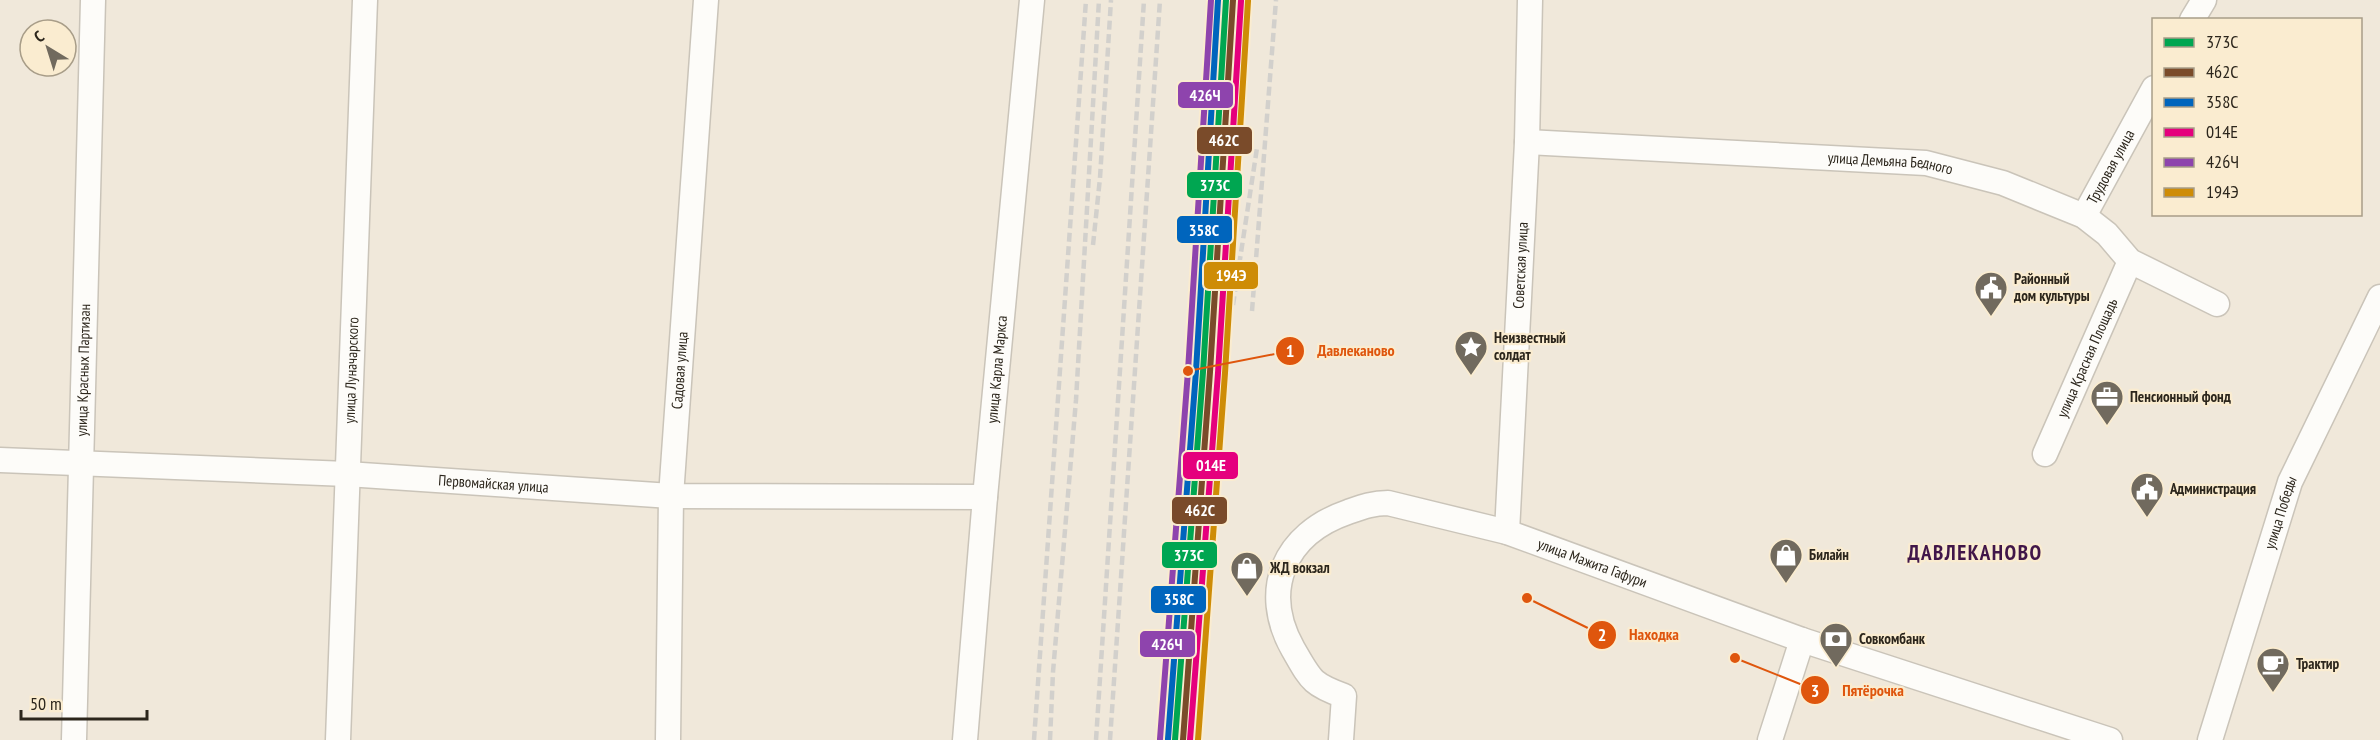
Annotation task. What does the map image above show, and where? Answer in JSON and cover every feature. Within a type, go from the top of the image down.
[{"type":"street","name":"улица Красных Партизан","points":[[74,740],[93,0]]},
{"type":"street","name":"улица Луначарского","points":[[338,740],[365,0]]},
{"type":"street","name":"Садовая улица","points":[[668,740],[671,496],[706,0]]},
{"type":"street","name":"улица Карла Маркса","points":[[965,740],[985,497],[1032,0]]},
{"type":"street","name":"Советская улица","points":[[1507,531],[1527,142],[1530,0]]},
{"type":"street","points":[[2193,18],[2204,0]]},
{"type":"street","name":"Трудовая улица","points":[[2084,216],[2152,92]]},
{"type":"street","name":"улица Демьяна Бедного","points":[[1527,142],[1926,163],[2003,183],[2084,216],[2107,234],[2130,261],[2217,304]]},
{"type":"street","name":"улица Красная Площадь","points":[[2045,454],[2130,261]]},
{"type":"street","name":"улица Победы","points":[[2210,740],[2290,482],[2380,297]]},
{"type":"street","name":"Первомайская улица","points":[[0,460],[347,474],[671,496],[985,497]]},
{"type":"street","name":"улица Мажита Гафури","points":[[1341,740],[1344,696],[1316,686],[1284,631],[1277,608],[1280,574],[1302,537],[1329,518],[1372,503],[1388,503],[1507,531],[1802,640],[2110,740]]},
{"type":"street","points":[[1770,740],[1802,640]]},
{"type":"railway","points":[[1034,740],[1086,0]]},
{"type":"railway","points":[[1050,740],[1053,672],[1076,400],[1099,0]]},
{"type":"railway","points":[[1093,245],[1100,178],[1111,0]]},
{"type":"railway","points":[[1096,740],[1144,0]]},
{"type":"railway","points":[[1110,740],[1160,0]]},
{"type":"railway","points":[[1252,311],[1276,0]]},
{"type":"railway","points":[[1233,305],[1257,148]]},
{"type":"transit line","name":"426Ч","points":[[1160,739],[1188,371],[1211,0]]},
{"type":"transit line","name":"358С","points":[[1168,739],[1196,371],[1218,0]]},
{"type":"transit line","name":"373C","points":[[1175,740],[1203,372],[1226,0]]},
{"type":"transit line","name":"462С","points":[[1183,740],[1210,372],[1233,0]]},
{"type":"transit line","name":"014Е","points":[[1190,740],[1218,373],[1241,1]]},
{"type":"transit line","name":"194Э","points":[[1198,740],[1225,373],[1248,1]]},
{"type":"place","name":"Районный дом культуры","points":[[1991,317]]},
{"type":"place","name":"Давлеканово","points":[[1188,371]]},
{"type":"place","name":"Неизвестный солдат","points":[[1471,376]]},
{"type":"place","name":"Пенсионный фонд","points":[[2107,426]]},
{"type":"place","name":"Администрация","points":[[2147,518]]},
{"type":"place","name":"Билайн","points":[[1786,584]]},
{"type":"place","name":"ЖД вокзал","points":[[1247,597]]},
{"type":"place","name":"Находка","points":[[1527,598]]},
{"type":"place","name":"Пятёрочка","points":[[1735,658]]},
{"type":"place","name":"Совкомбанк","points":[[1836,668]]},
{"type":"place","name":"Трактир","points":[[2273,693]]},
{"type":"district","name":"ДАВЛЕКАНОВО","points":[[1975,553]]}]
